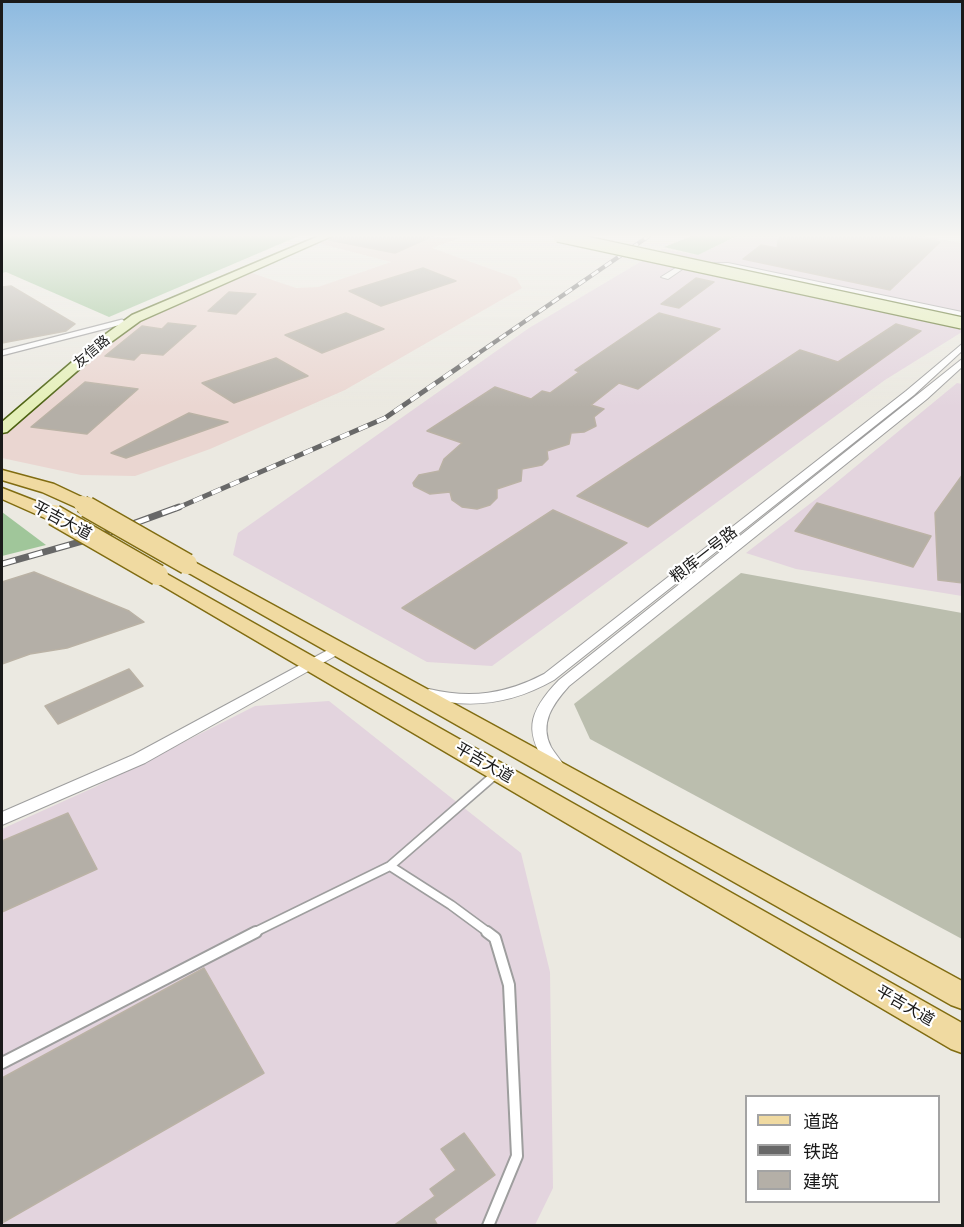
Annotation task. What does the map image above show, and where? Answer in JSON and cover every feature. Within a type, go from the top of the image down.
[{"type":"main road","name":"平吉大道","points":[[2,475],[48,488],[82,504],[963,996]]},
{"type":"main road","name":"平吉大道","points":[[2,493],[54,515],[963,1039]]},
{"type":"street","name":"友信路","points":[[2,421],[95,340],[122,322],[182,293]]},
{"type":"street","name":"友信路","points":[[2,429],[103,342],[136,318],[194,293]]},
{"type":"street","points":[[812,293],[963,325]]},
{"type":"street","points":[[818,293],[963,325]]},
{"type":"street","points":[[850,293],[963,317]]},
{"type":"street","points":[[856,293],[963,317]]},
{"type":"street","name":"粮库一号路","points":[[420,692],[466,701],[491,699],[534,687],[902,400],[963,347]]},
{"type":"street","name":"粮库一号路","points":[[558,769],[547,755],[538,727],[541,710],[564,682],[923,397],[963,362]]},
{"type":"street","points":[[2,819],[140,759],[339,648]]},
{"type":"lane","points":[[2,353],[122,322]]},
{"type":"lane","points":[[2,1063],[308,904],[390,866],[498,771]]},
{"type":"lane","points":[[390,866],[451,905],[495,938],[509,985],[517,1156],[489,1226]]},
{"type":"shaded area","points":[[193,293],[513,293],[345,390],[210,449],[135,476],[81,475],[2,458],[2,428],[136,317]]},
{"type":"shaded area","points":[[587,293],[962,293],[962,332],[885,380],[492,666],[427,662],[233,555],[238,533],[529,328]]},
{"type":"shaded area","points":[[957,383],[962,384],[962,596],[796,569],[746,553],[820,496]]},
{"type":"shaded area","points":[[741,573],[962,613],[962,939],[590,739],[574,704]]},
{"type":"shaded area","points":[[329,701],[521,853],[550,972],[553,1188],[535,1225],[2,1225],[2,829],[95,787],[255,706]]},
{"type":"green space","points":[[55,293],[165,293],[109,317]]},
{"type":"green space","points":[[2,512],[46,545],[2,556]]},
{"type":"building","points":[[2,293],[23,293],[75,324],[66,331],[2,343]]},
{"type":"building","points":[[228,293],[256,294],[236,314],[208,311]]},
{"type":"building","points":[[354,293],[419,293],[381,306]]},
{"type":"building","points":[[675,293],[699,293],[679,308],[661,304]]},
{"type":"building","points":[[346,313],[384,329],[322,353],[285,335]]},
{"type":"building","points":[[659,313],[720,329],[638,389],[619,383],[591,405],[604,409],[594,417],[596,426],[584,432],[571,433],[569,444],[547,451],[548,459],[542,465],[522,469],[521,481],[497,489],[497,498],[490,505],[477,509],[462,507],[452,500],[450,492],[430,494],[414,486],[413,483],[419,475],[439,471],[444,459],[462,443],[427,431],[495,387],[531,399],[542,391],[550,393],[579,372],[575,370]]},
{"type":"building","points":[[168,323],[196,326],[163,355],[141,353],[134,360],[105,356],[142,326],[162,329]]},
{"type":"building","points":[[896,324],[921,331],[648,527],[577,496],[800,350],[838,362]]},
{"type":"building","points":[[276,358],[308,376],[234,403],[202,383]]},
{"type":"building","points":[[85,382],[138,389],[87,434],[31,427]]},
{"type":"building","points":[[189,413],[228,422],[126,458],[111,453]]},
{"type":"building","points":[[963,474],[963,583],[938,580],[935,513]]},
{"type":"building","points":[[817,503],[931,536],[913,567],[795,531]]},
{"type":"building","points":[[553,510],[627,543],[475,649],[402,608]]},
{"type":"building","points":[[34,572],[129,611],[144,622],[67,648],[30,654],[2,664],[2,582]]},
{"type":"building","points":[[129,669],[143,686],[58,724],[45,706]]},
{"type":"building","points":[[68,813],[97,869],[2,912],[2,841]]},
{"type":"building","points":[[204,968],[264,1073],[2,1223],[2,1078]]},
{"type":"building","points":[[464,1133],[495,1175],[434,1219],[438,1226],[393,1226],[435,1196],[430,1189],[456,1170],[441,1149]]},
{"type":"railway","points":[[473,357],[566,293]]},
{"type":"railway","points":[[175,509],[385,418],[475,356]]},
{"type":"railway","points":[[2,564],[97,537],[179,507]]}]
